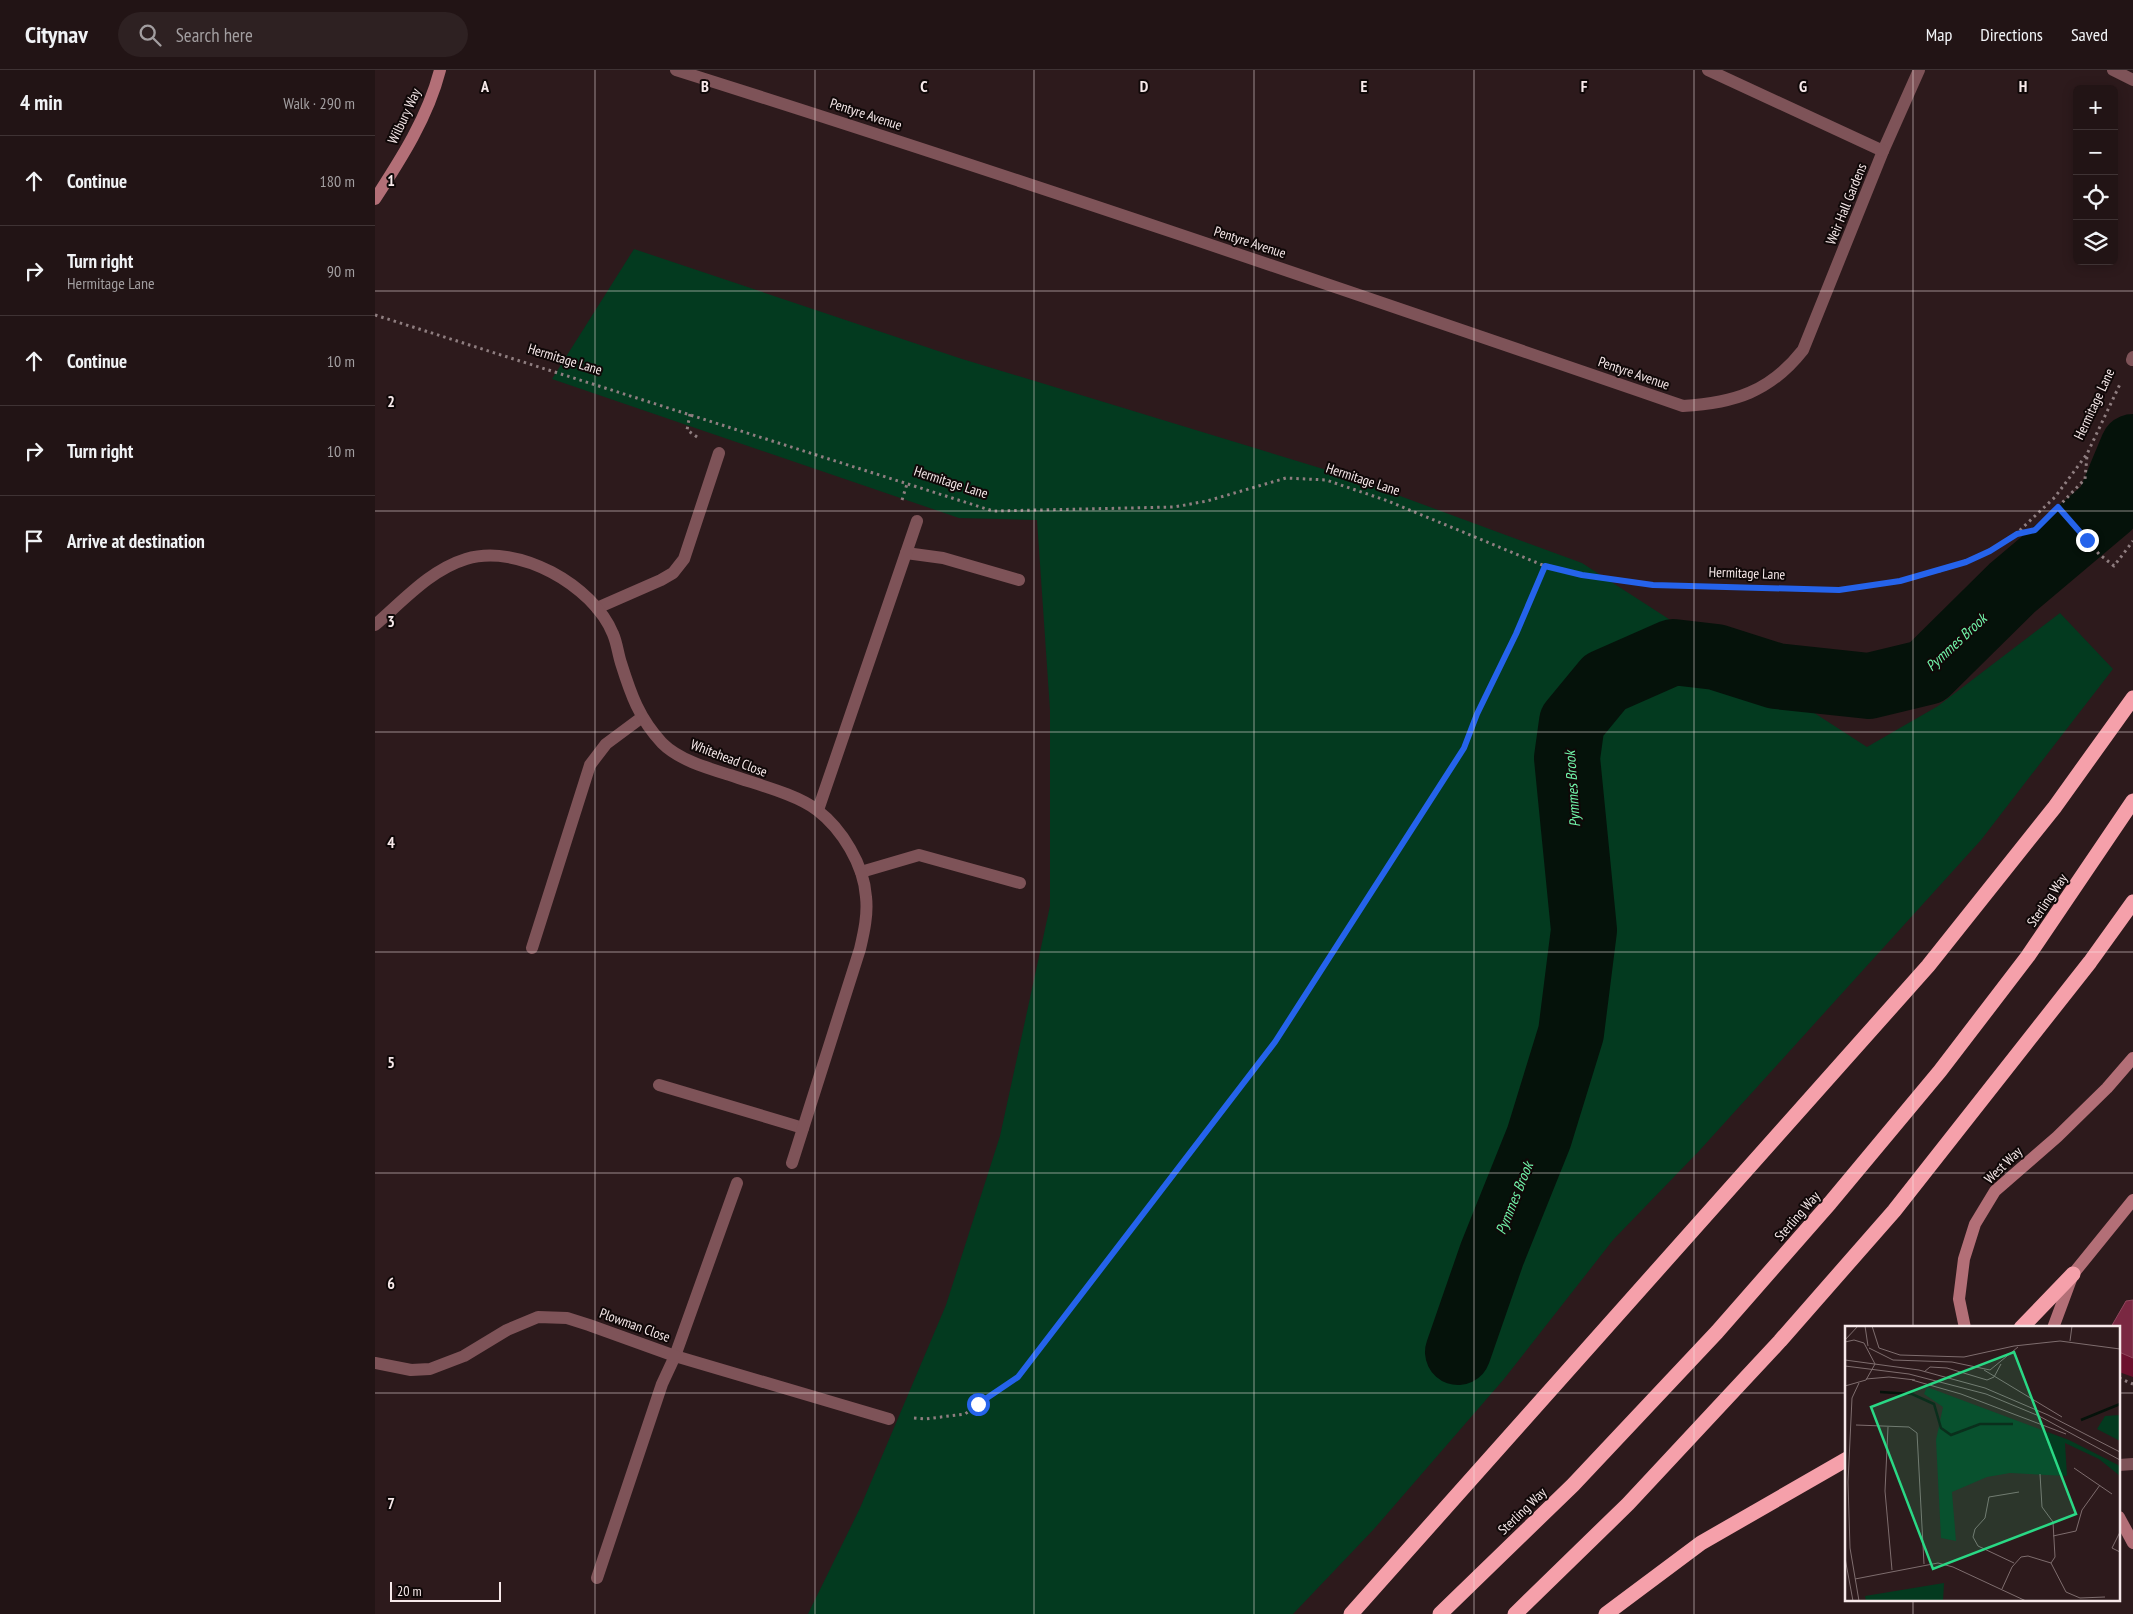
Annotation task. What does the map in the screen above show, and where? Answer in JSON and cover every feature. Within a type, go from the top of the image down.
[{"type":"highway","points":[[1351,1614],[1928,966],[2054,808],[2133,698]]},
{"type":"highway","name":"Sterling Way","points":[[1440,1614],[1580,1478],[1717,1332],[1830,1203],[1940,1071],[2028,956],[2133,801]]},
{"type":"highway","points":[[1515,1614],[1628,1504],[1780,1341],[1894,1211],[2090,962],[2133,902]]},
{"type":"highway","points":[[2023,1326],[2073,1274]]},
{"type":"highway","points":[[1606,1614],[1701,1543],[1845,1460]]},
{"type":"street","name":"Wilbury Way","points":[[375,199],[417,130],[437,83],[440,70]]},
{"type":"street","name":"Pentyre Avenue","points":[[676,70],[880,134],[1344,289],[1683,406],[1715,404],[1748,395],[1791,365],[1803,350]]},
{"type":"street","points":[[1708,70],[1883,151]]},
{"type":"street","name":"Weir Hall Gardens","points":[[1803,350],[1883,151],[1919,70]]},
{"type":"street","points":[[2113,70],[2133,80]]},
{"type":"street","points":[[597,608],[673,573],[684,559],[719,453]]},
{"type":"street","points":[[817,810],[917,521]]},
{"type":"street","points":[[906,553],[943,558],[1019,580]]},
{"type":"street","name":"Whitehead Close","points":[[375,625],[431,576],[466,559],[497,556],[529,562],[564,579],[585,594],[597,608],[613,633],[641,718],[663,744],[686,759],[803,801],[817,810],[839,832],[854,856],[861,872],[867,895],[867,916],[860,949],[792,1163]]},
{"type":"street","points":[[532,948],[590,765],[606,744],[641,718]]},
{"type":"street","points":[[861,872],[919,855],[1020,883]]},
{"type":"street","name":"West Way","points":[[1965,1326],[1959,1298],[1964,1259],[1975,1224],[1995,1191],[2107,1088],[2133,1058]]},
{"type":"street","points":[[659,1085],[803,1128]]},
{"type":"street","points":[[597,1578],[661,1384],[675,1356],[737,1183]]},
{"type":"street","points":[[2054,1326],[2073,1274],[2133,1200]]},
{"type":"street","name":"Plowman Close","points":[[375,1363],[411,1370],[431,1368],[464,1356],[507,1330],[538,1318],[567,1318],[589,1324],[675,1356],[889,1419]]},
{"type":"street","points":[[2121,1521],[2133,1543]]},
{"type":"path","name":"Hermitage Lane","points":[[375,315],[993,511],[1174,507],[1207,501],[1286,478],[1326,480],[1388,501],[1545,566],[1582,575],[1653,585],[1839,590],[1900,581],[1943,570],[1990,551],[2017,534],[2055,497],[2087,454],[2132,358]]},
{"type":"path","points":[[2017,534],[2035,530],[2085,479],[2087,454]]},
{"type":"path","points":[[2058,507],[2099,554],[2113,566],[2133,541]]},
{"type":"path","points":[[909,1418],[925,1419],[965,1414],[1018,1377],[1275,1042],[1464,748],[1477,714],[1516,634],[1545,566]]},
{"type":"path","points":[[2121,1379],[2133,1384]]},
{"type":"green space","points":[[634,249],[959,358],[1343,475],[1582,563],[1867,747],[1938,706],[2060,613],[2113,669],[1981,840],[1699,1151],[1613,1240],[1504,1379],[1374,1529],[1293,1614],[808,1614],[860,1508],[946,1305],[1000,1136],[1050,906],[1050,710],[1037,520],[959,518],[552,379]]},
{"type":"building","points":[[2133,1300],[2133,1358],[2121,1353],[2121,1326],[2112,1326],[2126,1301]]},
{"type":"waterway","name":"Pymmes Brook","points":[[1458,1352],[1492,1254],[1539,1137],[1571,1033],[1584,930],[1567,758],[1572,722],[1605,682],[1673,652],[1716,657],[1776,676],[1869,686],[1927,672],[2012,588],[2108,507],[2133,447]]},
{"type":"route","points":[[978,1404],[1018,1377],[1275,1042],[1464,748],[1477,714],[1516,634],[1545,566],[1582,575],[1653,585],[1839,590],[1900,581],[1966,562],[1990,551],[2017,534],[2035,530],[2058,507],[2087,540]]}]
